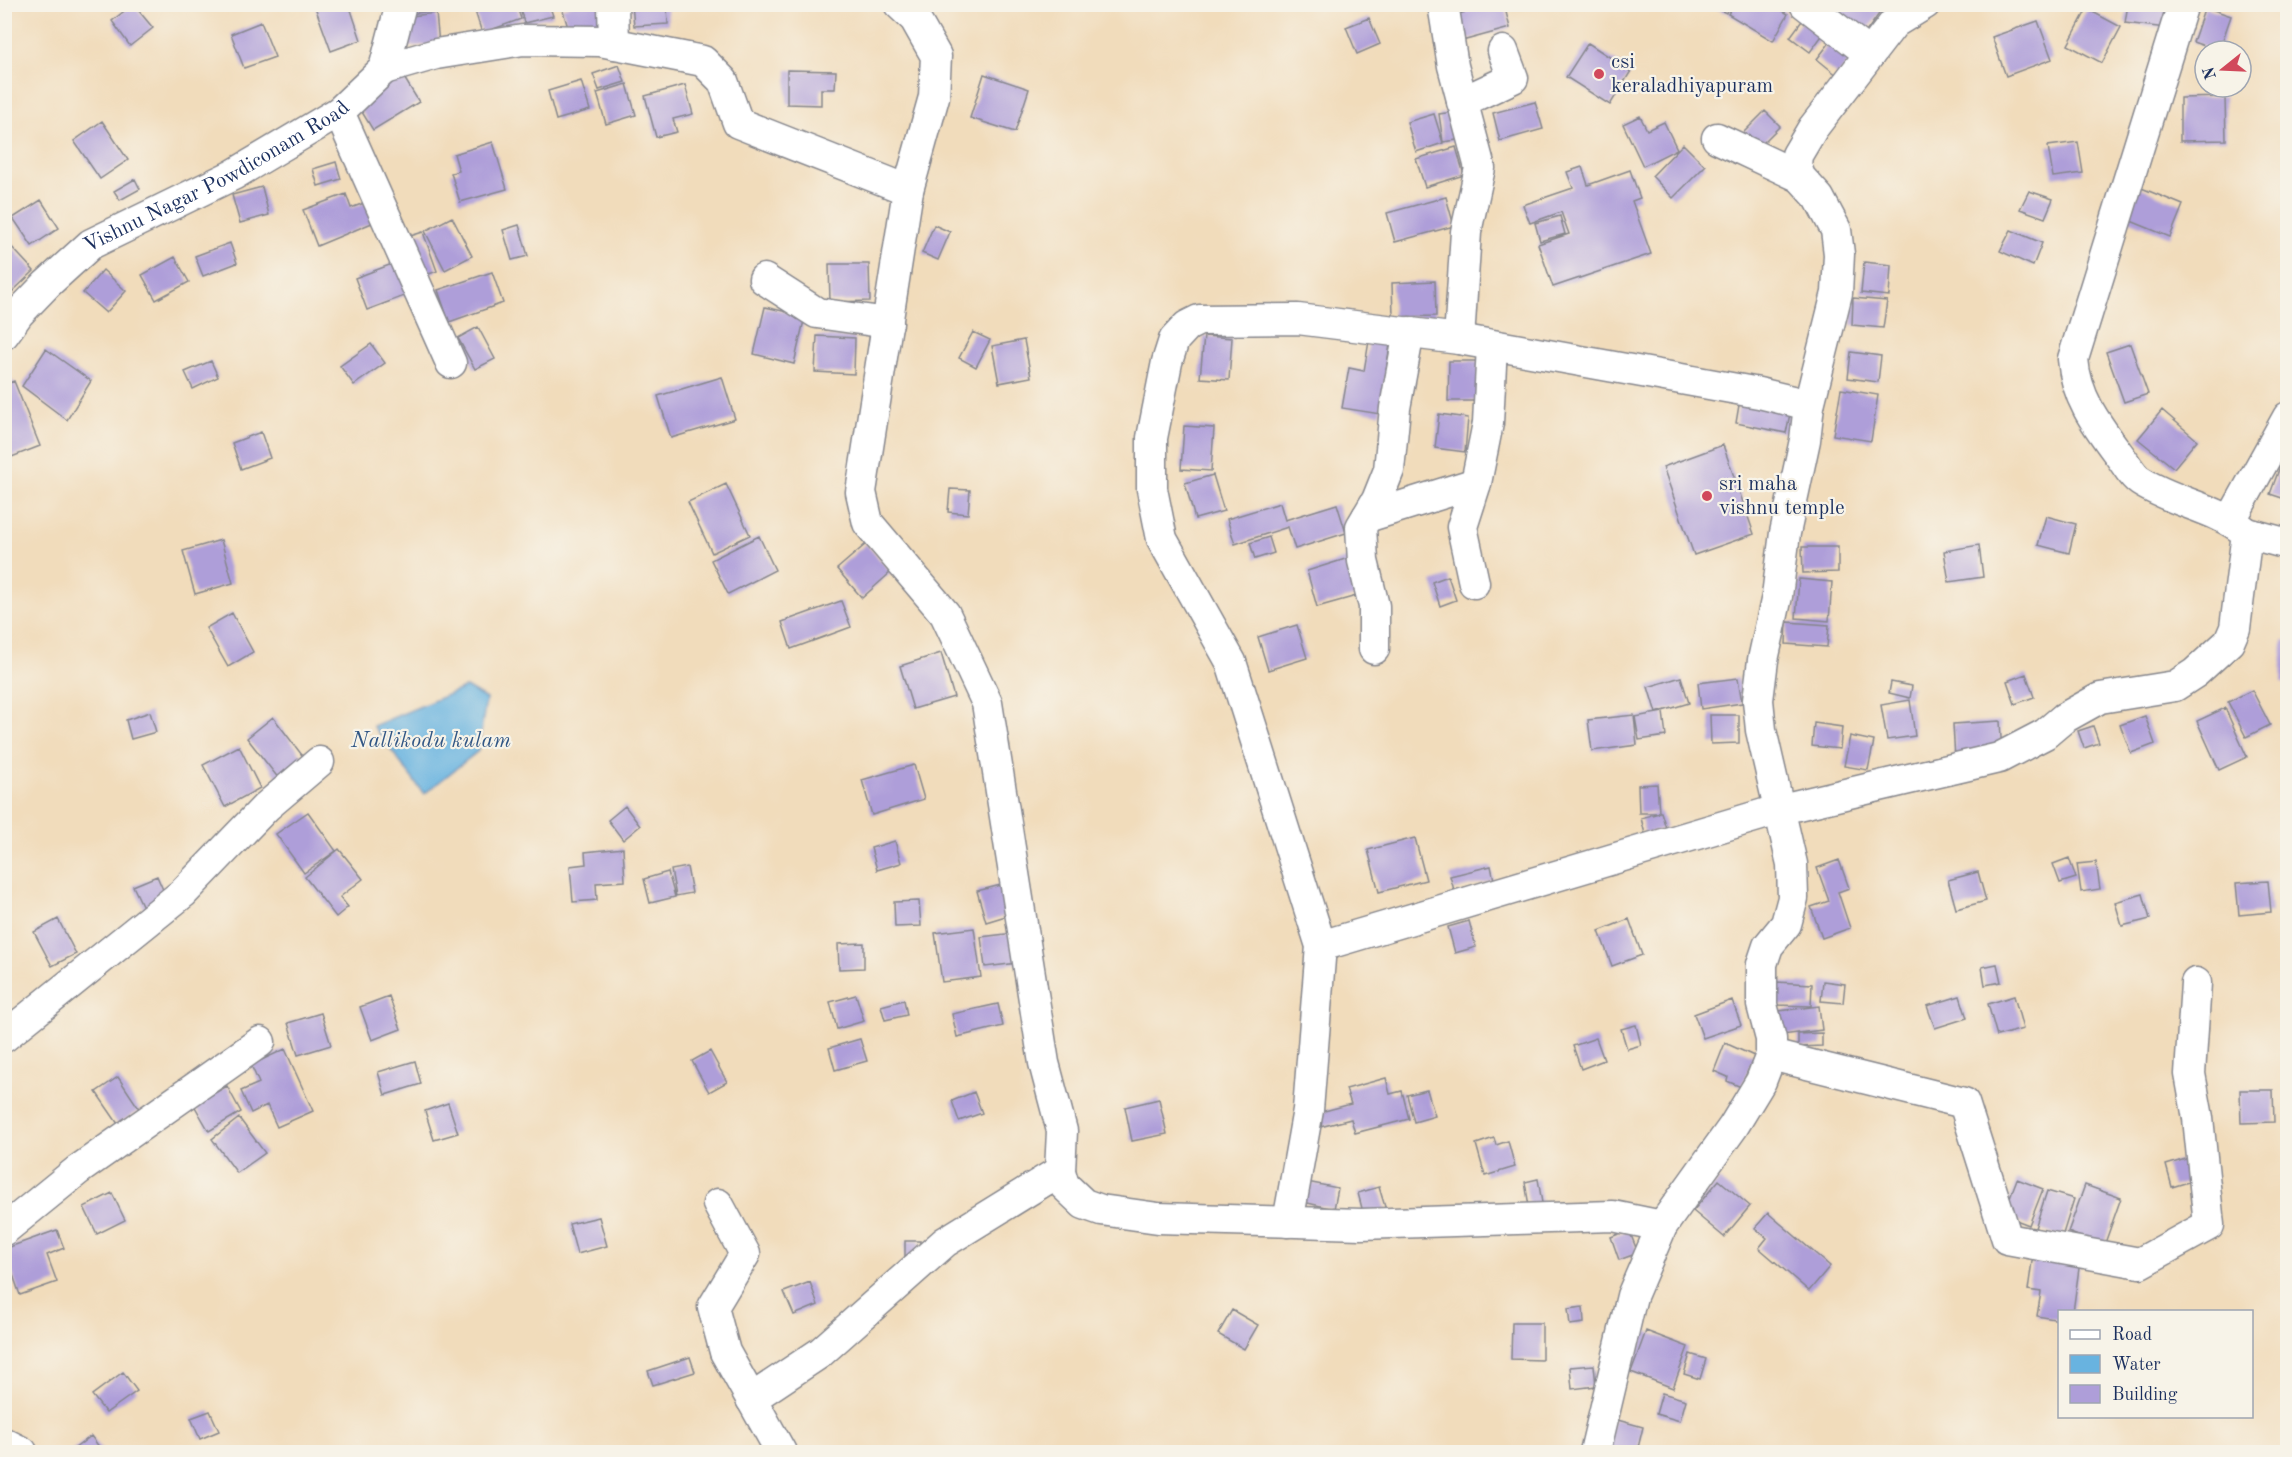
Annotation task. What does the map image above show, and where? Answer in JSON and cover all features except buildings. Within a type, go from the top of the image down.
[{"type":"street","points":[[384,69],[401,4]]},
{"type":"street","points":[[613,4],[614,44]]},
{"type":"street","points":[[899,4],[915,19],[936,56],[934,97],[908,190],[861,492],[868,523],[945,614],[987,703],[1044,1063],[1062,1131],[1060,1171],[1064,1185],[1084,1204],[1101,1210],[1158,1218],[1361,1224],[1613,1216],[1662,1226]]},
{"type":"street","points":[[1443,4],[1453,66],[1480,168],[1467,232],[1459,339]]},
{"type":"street","points":[[1805,4],[1870,54]]},
{"type":"street","points":[[1800,177],[1797,155],[1813,128],[1894,23],[1925,4]]},
{"type":"street","points":[[2183,4],[2073,359],[2074,380],[2095,423],[2138,480],[2239,526],[2288,544]]},
{"type":"street","points":[[384,69],[436,54],[523,40],[600,41],[703,61],[723,81],[738,123],[908,190]]},
{"type":"street","points":[[1462,102],[1513,78],[1503,51]]},
{"type":"street","name":"Vishnu Nagar Powdiconam Road","points":[[4,334],[19,313],[47,284],[91,244],[233,175],[339,112],[384,69]]},
{"type":"street","points":[[339,112],[451,363]]},
{"type":"street","points":[[1595,1452],[1632,1296],[1662,1226],[1733,1127],[1761,1081],[1771,1055],[1771,1039],[1762,1005],[1762,964],[1768,946],[1786,924],[1793,898],[1792,864],[1761,729],[1758,699],[1785,533],[1805,440],[1809,405],[1837,293],[1839,254],[1836,230],[1829,213],[1800,177],[1717,138]]},
{"type":"street","points":[[764,279],[817,313],[888,323]]},
{"type":"street","points":[[1288,1221],[1308,1110],[1322,946],[1231,662],[1162,538],[1152,489],[1152,438],[1174,340],[1187,326],[1199,320],[1298,319],[1459,339],[1759,393],[1809,405]]},
{"type":"street","points":[[1374,649],[1374,606],[1363,561],[1361,527],[1389,470],[1395,408],[1409,332]]},
{"type":"street","points":[[1474,583],[1462,527],[1476,483],[1488,423],[1491,345]]},
{"type":"street","points":[[1322,946],[1781,809],[1999,758],[2025,746],[2064,718],[2100,698],[2175,686],[2195,673],[2229,642],[2235,628],[2239,526],[2288,417]]},
{"type":"street","points":[[1367,517],[1476,483]]},
{"type":"street","points":[[4,1037],[183,892],[266,807],[319,762]]},
{"type":"street","points":[[1771,1055],[1964,1103],[2007,1239],[2140,1263],[2209,1225],[2198,1118],[2190,1074],[2196,982]]},
{"type":"street","points":[[4,1230],[78,1170],[260,1042]]},
{"type":"street","points":[[751,1399],[820,1353],[945,1242],[1060,1171]]},
{"type":"street","points":[[718,1204],[745,1254],[713,1307],[725,1352],[781,1452]]},
{"type":"street","points":[[4,1443],[22,1452]]},
{"type":"water","name":"Nallikodu kulam","points":[[466,687],[486,699],[478,751],[424,794],[373,726]]},
{"type":"place","name":"csi keraladhiyapuram","points":[[1599,74]]},
{"type":"place","name":"sri maha vishnu temple","points":[[1707,496]]}]
